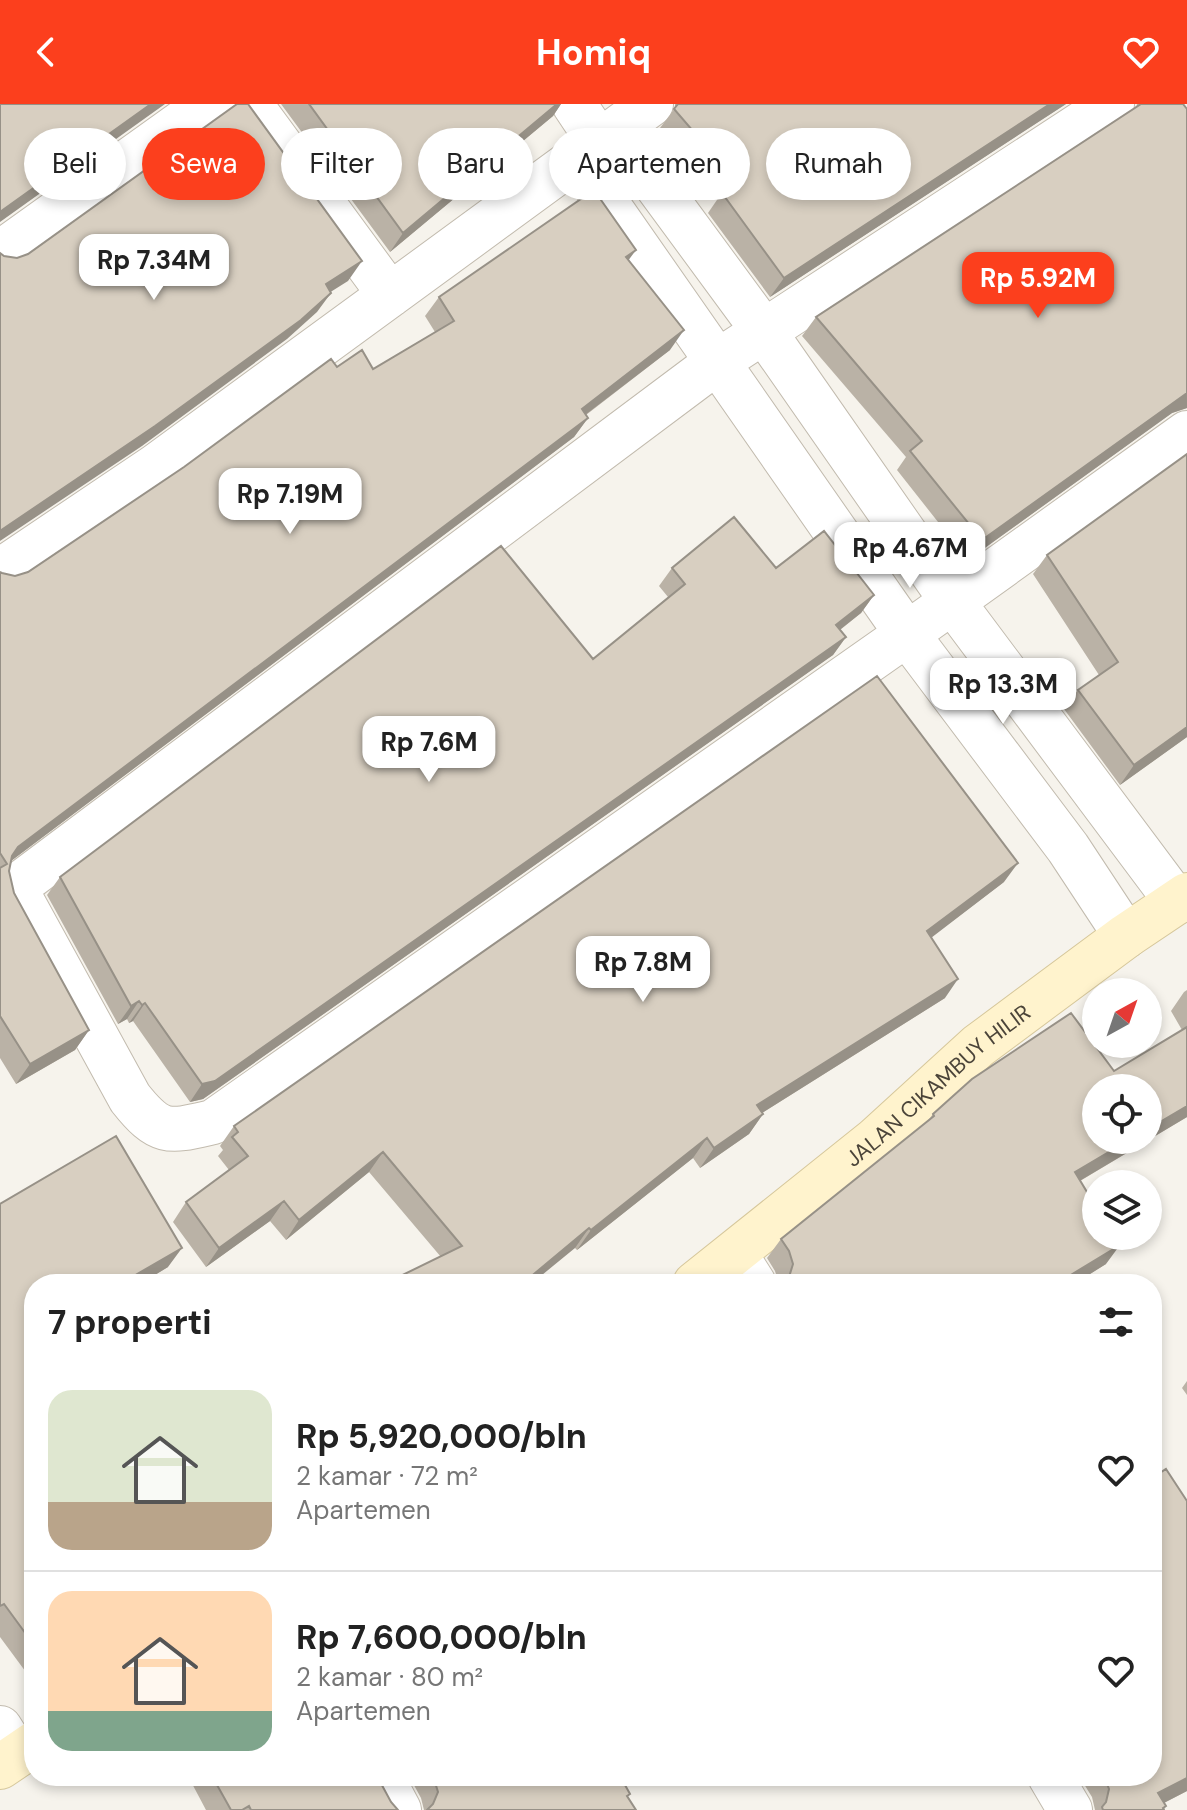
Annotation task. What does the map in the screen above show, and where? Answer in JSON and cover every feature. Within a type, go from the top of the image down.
[{"type":"street","points":[[0,253],[208,104]]},
{"type":"street","points":[[250,104],[390,295]]},
{"type":"street","points":[[574,104],[590,128]]},
{"type":"street","points":[[620,128],[651,104]]},
{"type":"street","points":[[1112,104],[717,362],[25,880],[20,888],[22,901],[130,1098],[155,1125],[175,1131],[213,1122],[1187,433]]},
{"type":"street","points":[[0,571],[156,466],[549,180]]},
{"type":"street","points":[[607,200],[907,634],[1068,848],[1126,936]]},
{"type":"street","points":[[667,200],[763,330],[952,601],[1182,899]]},
{"type":"street","name":"JALAN CIKAMBUY HILIR","points":[[745,1269],[875,1140],[978,1046],[1126,936],[1182,899]]},
{"type":"street","points":[[386,1786],[399,1810]]},
{"type":"street","points":[[1056,1786],[1070,1810]]},
{"type":"building","points":[[0,104],[151,104],[117,128],[24,128],[24,195],[0,212]]},
{"type":"building","points":[[237,104],[248,104],[281,149],[281,200],[318,200],[362,261],[326,284],[331,293],[301,320],[155,426],[0,531],[0,253],[17,258],[28,254],[103,200],[126,200],[126,184],[142,172],[142,200],[265,200],[265,128],[204,128]]},
{"type":"building","points":[[309,104],[557,104],[528,128],[418,128],[418,200],[442,200],[403,233],[379,200],[402,200],[402,128],[326,128]]},
{"type":"building","points":[[678,104],[1050,104],[911,195],[911,128],[766,128],[766,200],[903,200],[784,278],[727,200],[750,200],[750,128],[690,128],[674,109]]},
{"type":"building","points":[[1141,104],[1183,104],[1187,109],[1187,393],[982,540],[910,451],[922,441],[816,317]]},
{"type":"building","points":[[580,200],[601,200],[636,250],[626,257],[684,330],[582,409],[588,418],[18,847],[12,856],[9,871],[14,893],[89,1030],[30,1064],[0,1016],[0,868],[7,864],[0,853],[0,572],[15,576],[28,572],[184,467],[331,359],[337,367],[362,350],[373,369],[454,321],[439,297]]},
{"type":"building","points":[[1187,454],[1187,727],[1134,765],[1078,690],[1118,662],[1047,555]]},
{"type":"building","points":[[734,517],[776,568],[824,531],[874,595],[836,625],[846,637],[215,1081],[202,1084],[145,1003],[142,1005],[139,1001],[131,1006],[60,877],[501,546],[593,659],[685,584],[672,568]]},
{"type":"building","points":[[877,676],[1018,863],[927,931],[958,979],[757,1105],[763,1114],[714,1148],[707,1138],[534,1274],[405,1274],[462,1246],[383,1152],[299,1220],[284,1201],[219,1248],[186,1202],[248,1156],[232,1137],[238,1132],[234,1126]]},
{"type":"building","points":[[1071,1013],[1082,1028],[1082,1058],[1104,1058],[1114,1071],[1136,1058],[1162,1058],[1162,1042],[1187,1027],[1187,1106],[1162,1121],[1162,1074],[1082,1074],[1082,1154],[1105,1154],[1075,1172],[1082,1184],[1082,1250],[1112,1250],[1072,1274],[790,1274],[793,1264],[781,1239],[972,1079]]},
{"type":"building","points":[[116,1136],[182,1248],[137,1274],[24,1274],[24,1631],[4,1604],[0,1606],[0,1204]]},
{"type":"building","points":[[1166,1469],[1187,1501],[1187,1778],[1158,1793],[1166,1806],[1164,1810],[1103,1810],[1108,1786],[1162,1786],[1162,1472]]},
{"type":"building","points":[[218,1786],[382,1786],[398,1810],[251,1810],[249,1806],[231,1810]]},
{"type":"building","points":[[436,1786],[626,1786],[630,1794],[627,1796],[636,1810],[427,1810],[438,1792]]}]
